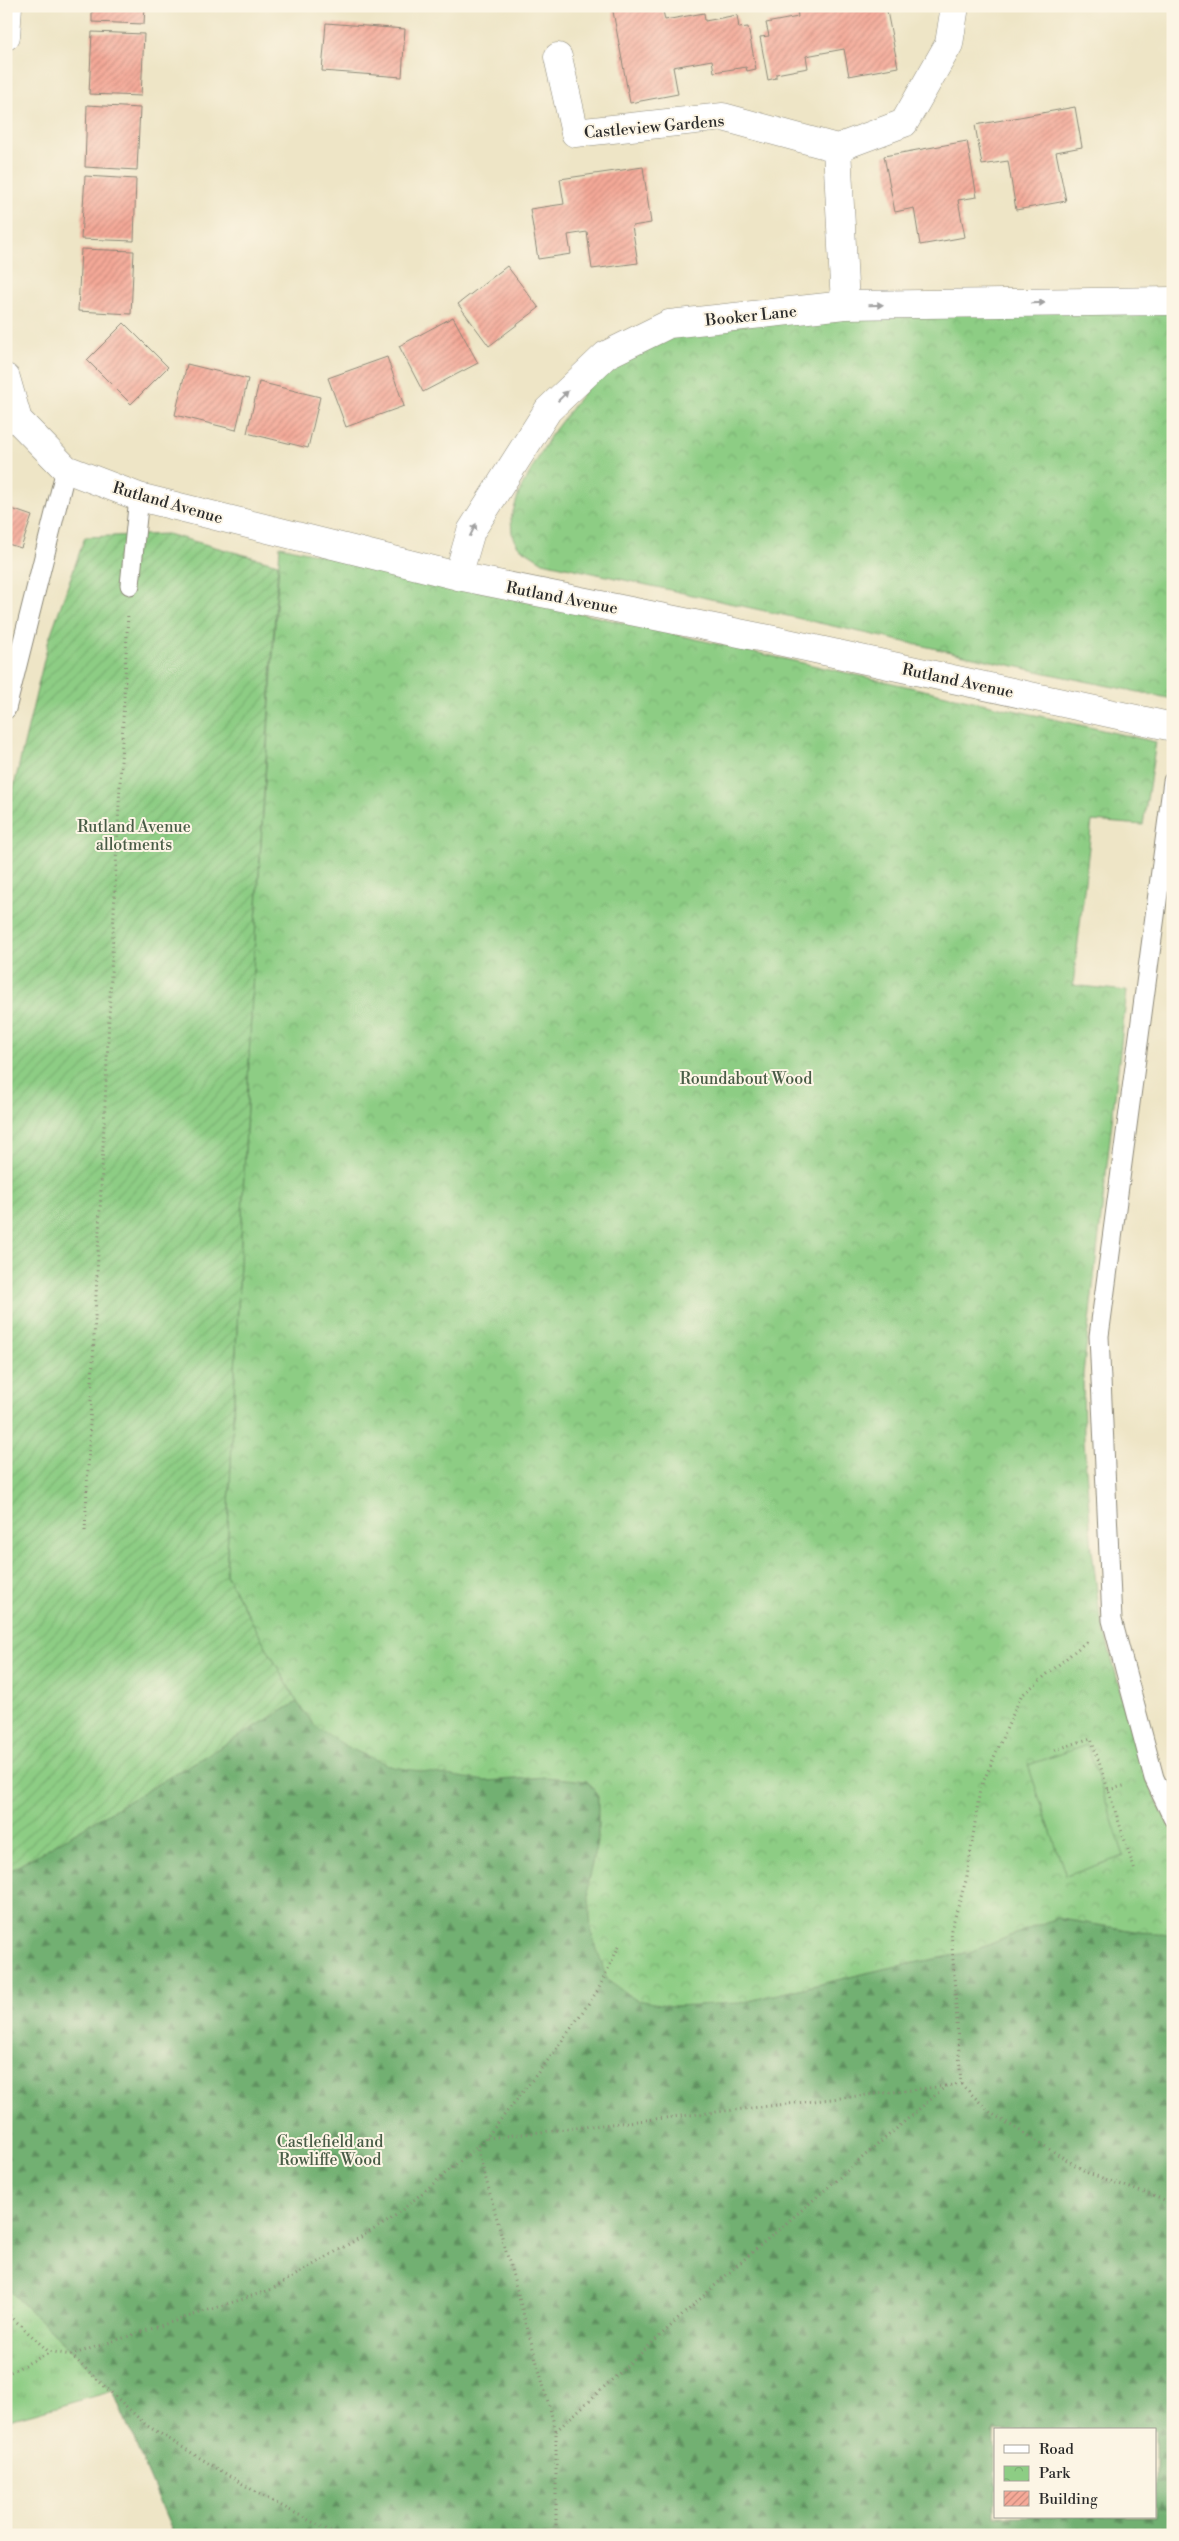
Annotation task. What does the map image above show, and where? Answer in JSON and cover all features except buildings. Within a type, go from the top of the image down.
[{"type":"street","points":[[6,36],[8,6]]},
{"type":"street","points":[[845,305],[837,148],[904,123],[949,44],[955,6]]},
{"type":"street","name":"Castleview Gardens","points":[[558,57],[575,133],[723,117],[837,148]]},
{"type":"street","name":"Booker Lane","points":[[458,576],[471,531],[548,410],[606,355],[670,324],[845,305],[1173,301]]},
{"type":"street","name":"Rutland Avenue","points":[[6,378],[18,420],[66,469],[139,497],[458,576],[769,639],[1173,726]]},
{"type":"lane","points":[[6,709],[66,469]]},
{"type":"lane","points":[[130,585],[139,497]]},
{"type":"lane","points":[[1173,781],[1099,1336],[1112,1620],[1154,1778],[1173,1818]]},
{"type":"path","points":[[84,1531],[130,585]]},
{"type":"path","points":[[1112,1620],[1021,1696],[980,1790],[967,1877],[951,1930],[961,2084],[991,2114],[1088,2174],[1173,2203]]},
{"type":"path","points":[[1056,1750],[1091,1738],[1135,1871]]},
{"type":"path","points":[[6,2312],[48,2351],[71,2355],[270,2290],[390,2220],[486,2138],[552,2055],[598,1990],[620,1946]]},
{"type":"path","points":[[486,2138],[961,2084]]},
{"type":"path","points":[[556,2431],[734,2268],[946,2086]]},
{"type":"path","points":[[477,2146],[556,2431],[556,2535]]},
{"type":"path","points":[[6,2374],[52,2352]]},
{"type":"path","points":[[71,2355],[146,2426],[258,2494],[338,2535]]},
{"type":"green space","points":[[1173,306],[1173,699],[1055,675],[543,562],[518,546],[512,533],[511,518],[520,490],[551,435],[599,372],[650,344],[698,330],[857,312]]},
{"type":"green space","name":"Rutland Avenue allotments","points":[[167,534],[278,564],[253,970],[226,1575],[297,1702],[6,1873],[6,820],[49,639],[85,537]]},
{"type":"green space","name":"Roundabout Wood","points":[[280,546],[1156,742],[1143,825],[1092,821],[1073,985],[1127,991],[1083,1374],[1084,1441],[1092,1550],[1100,1615],[1132,1734],[1148,1783],[1173,1834],[1173,1934],[1141,1932],[1056,1918],[970,1952],[883,1969],[740,2003],[673,2006],[636,2000],[607,1980],[591,1931],[588,1881],[598,1838],[598,1795],[587,1781],[546,1777],[486,1781],[393,1767],[349,1748],[315,1726],[297,1702],[226,1575],[253,970]]},
{"type":"green space","name":"Castlefield and Rowliffe Wood","points":[[297,1702],[315,1726],[486,1781],[546,1777],[587,1781],[598,1795],[598,1838],[588,1881],[673,2006],[740,2003],[883,1969],[970,1952],[1056,1918],[1141,1932],[1173,1934],[1173,2535],[174,2535],[113,2391],[6,2287],[6,1873]]},
{"type":"green space","points":[[1087,1745],[1124,1856],[1066,1876],[1028,1765]]},
{"type":"green space","points":[[6,2287],[113,2391],[6,2421]]}]
